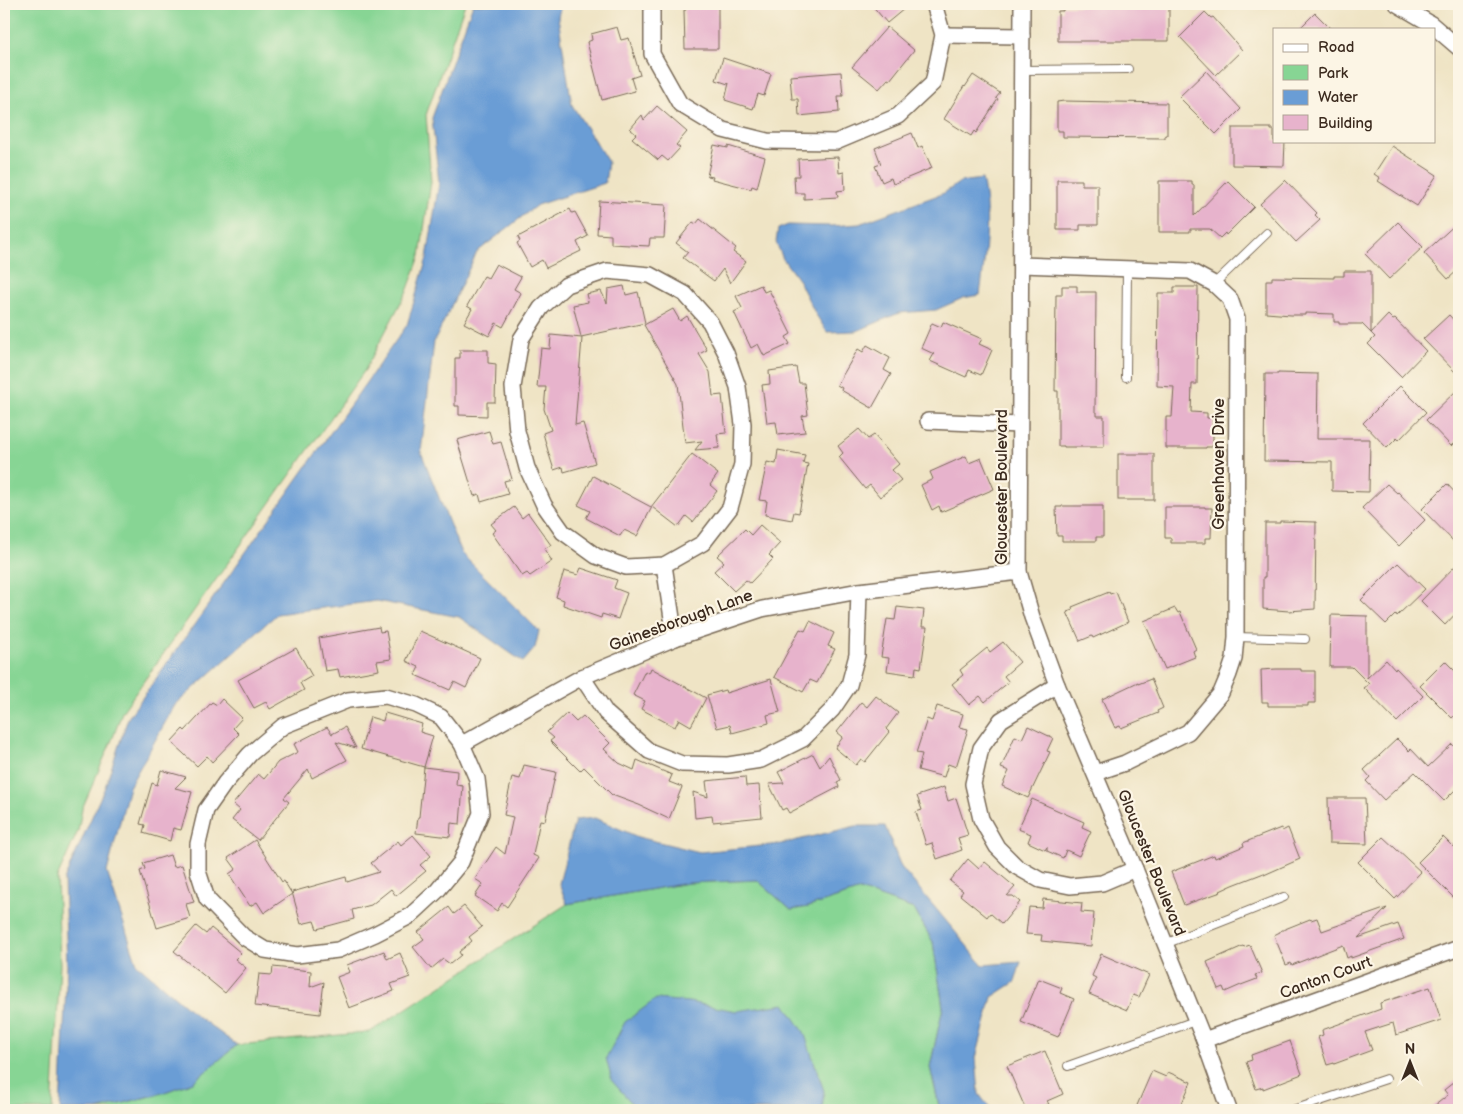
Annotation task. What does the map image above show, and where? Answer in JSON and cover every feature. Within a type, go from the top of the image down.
[{"type":"street","points":[[652,4],[652,54],[680,104],[723,130],[767,141],[836,142],[898,116],[933,83],[943,35],[934,4]]},
{"type":"street","name":"Gloucester Boulevard","points":[[1022,4],[1019,572],[1032,617],[1057,685],[1135,869],[1204,1040],[1229,1110]]},
{"type":"street","points":[[1397,4],[1436,28]]},
{"type":"street","points":[[1436,28],[1459,48]]},
{"type":"street","points":[[943,35],[1022,36]]},
{"type":"street","name":"Greenhaven Drive","points":[[1021,265],[1190,271],[1214,284],[1230,299],[1237,319],[1236,637],[1234,659],[1221,693],[1188,732],[1126,763],[1095,773]]},
{"type":"street","points":[[607,271],[650,275],[685,294],[710,322],[726,353],[738,387],[743,424],[742,464],[730,508],[703,543],[664,565],[626,567],[596,556],[563,532],[544,504],[527,468],[517,431],[513,387],[521,339],[541,308],[566,285],[607,271]]},
{"type":"street","points":[[928,421],[1019,425]]},
{"type":"street","points":[[664,565],[675,638]]},
{"type":"street","name":"Gainesborough Lane","points":[[462,744],[582,677],[675,638],[762,609],[859,591],[1019,572]]},
{"type":"street","points":[[582,677],[606,713],[649,751],[682,764],[728,765],[761,760],[803,739],[832,710],[848,685],[858,655],[859,591]]},
{"type":"street","points":[[1057,685],[1001,720],[980,748],[973,784],[981,819],[997,847],[1017,868],[1040,880],[1070,886],[1102,883],[1135,869]]},
{"type":"street","points":[[386,696],[416,705],[441,717],[462,744],[477,779],[481,813],[461,862],[437,891],[410,916],[338,950],[297,955],[265,950],[244,937],[207,899],[198,871],[198,844],[206,810],[225,783],[250,754],[283,726],[348,700],[386,696]]},
{"type":"street","name":"Canton Court","points":[[1204,1040],[1459,948]]},
{"type":"lane","points":[[1022,70],[1128,69]]},
{"type":"lane","points":[[1214,284],[1267,233]]},
{"type":"lane","points":[[1126,376],[1127,269]]},
{"type":"lane","points":[[1236,637],[1305,639]]},
{"type":"lane","points":[[1165,944],[1284,897]]},
{"type":"lane","points":[[1068,1066],[1195,1020]]},
{"type":"lane","points":[[1293,1110],[1386,1079]]},
{"type":"green space","points":[[4,4],[465,4],[426,115],[431,182],[420,256],[408,289],[365,370],[122,712],[82,809],[78,831],[57,878],[60,965],[52,1110],[4,1110]]},
{"type":"green space","points":[[757,880],[791,910],[808,907],[860,890],[914,909],[933,942],[943,1007],[930,1067],[940,1110],[97,1110],[162,1093],[192,1082],[237,1045],[370,1032],[567,904],[688,883]]},
{"type":"water","points":[[473,4],[561,4],[558,17],[572,105],[608,162],[605,183],[537,205],[477,252],[434,342],[421,452],[461,553],[539,631],[535,648],[523,662],[459,617],[377,601],[277,614],[175,705],[129,787],[107,872],[137,964],[197,1016],[237,1045],[193,1082],[162,1093],[97,1110],[60,1110],[67,965],[64,880],[105,787],[128,718],[407,325],[427,258],[439,183],[432,118]]},
{"type":"water","points":[[982,179],[987,222],[980,295],[963,298],[936,310],[899,313],[857,331],[827,332],[799,281],[783,259],[776,242],[778,229],[788,225],[831,226],[859,224],[944,193],[960,182]]},
{"type":"water","points":[[595,818],[638,837],[700,852],[781,844],[856,826],[885,826],[901,867],[983,965],[1021,962],[1015,982],[992,997],[976,1058],[979,1094],[991,1110],[940,1110],[930,1067],[943,1007],[933,942],[914,909],[860,890],[808,907],[791,910],[757,880],[688,883],[567,904],[559,884],[575,820]]},
{"type":"water","points":[[656,999],[689,1002],[736,1011],[785,1004],[804,1032],[824,1091],[822,1110],[638,1110],[612,1081],[606,1058],[625,1022]]},
{"type":"building","points":[[685,4],[718,4],[718,49],[685,49]]},
{"type":"building","points":[[871,4],[910,4],[887,23]]},
{"type":"building","points":[[1063,6],[1163,6],[1163,8],[1169,8],[1169,41],[1058,41],[1058,11],[1063,11]]},
{"type":"building","points":[[1205,12],[1211,18],[1213,17],[1242,50],[1216,75],[1180,37]]},
{"type":"building","points":[[1315,13],[1330,28],[1300,28]]},
{"type":"building","points":[[617,27],[621,40],[629,38],[640,75],[631,78],[635,91],[602,100],[587,42],[592,40],[591,34]]},
{"type":"building","points":[[887,27],[914,50],[890,80],[888,79],[879,89],[852,67]]},
{"type":"building","points":[[723,58],[771,74],[764,96],[758,94],[753,109],[725,100],[729,83],[716,80]]},
{"type":"building","points":[[1206,71],[1241,109],[1216,134],[1179,97]]},
{"type":"building","points":[[841,72],[843,96],[838,96],[839,112],[799,116],[798,99],[792,99],[790,76]]},
{"type":"building","points":[[973,75],[1000,93],[976,133],[974,131],[971,136],[944,119]]},
{"type":"building","points":[[1057,102],[1167,103],[1167,135],[1165,135],[1165,138],[1063,137],[1063,131],[1057,131]]},
{"type":"building","points":[[657,106],[687,132],[676,145],[680,148],[668,161],[662,156],[658,160],[632,138],[636,134],[630,129],[642,115],[644,120]]},
{"type":"building","points":[[1232,128],[1271,128],[1273,130],[1273,142],[1285,142],[1284,166],[1232,165]]},
{"type":"building","points":[[912,133],[918,148],[922,146],[932,168],[893,184],[891,178],[882,182],[875,166],[881,164],[875,148]]},
{"type":"building","points":[[714,145],[728,148],[728,146],[765,157],[757,188],[752,186],[751,189],[707,176]]},
{"type":"building","points":[[1392,146],[1437,175],[1417,206],[1378,181],[1380,178],[1374,174]]},
{"type":"building","points":[[838,157],[839,173],[844,172],[845,190],[837,191],[838,197],[804,199],[804,193],[795,193],[794,176],[799,176],[798,159]]},
{"type":"building","points":[[1057,180],[1082,180],[1082,185],[1098,185],[1098,225],[1080,225],[1080,230],[1057,230]]},
{"type":"building","points":[[1285,180],[1317,213],[1315,215],[1320,220],[1296,242],[1260,204]]},
{"type":"building","points":[[1159,181],[1192,181],[1192,185],[1194,185],[1194,216],[1228,181],[1254,207],[1226,235],[1225,233],[1220,238],[1210,229],[1190,229],[1190,232],[1159,232]]},
{"type":"building","points":[[599,201],[666,205],[664,238],[650,238],[649,246],[611,244],[611,235],[597,234]]},
{"type":"building","points":[[570,209],[572,213],[575,212],[588,236],[577,242],[581,251],[546,268],[542,260],[530,267],[517,243],[520,241],[518,237]]},
{"type":"building","points":[[700,219],[736,248],[733,252],[746,261],[730,283],[723,269],[714,281],[683,258],[688,252],[676,243],[693,222],[696,224]]},
{"type":"building","points":[[1459,221],[1459,269],[1448,279],[1424,253]]},
{"type":"building","points":[[1398,222],[1423,247],[1389,279],[1365,254]]},
{"type":"building","points":[[496,264],[521,277],[514,289],[521,293],[503,327],[496,323],[489,336],[464,323],[472,309],[467,306],[484,276],[488,278]]},
{"type":"building","points":[[1344,271],[1371,271],[1371,333],[1362,324],[1339,324],[1339,322],[1334,322],[1334,314],[1305,313],[1305,315],[1291,315],[1266,313],[1266,280],[1272,280],[1272,277],[1334,278],[1334,276],[1344,276]]},
{"type":"building","points":[[761,285],[764,292],[769,290],[791,334],[786,337],[790,344],[764,356],[758,344],[751,348],[734,312],[742,308],[736,296]]},
{"type":"building","points":[[624,286],[626,295],[638,292],[645,323],[581,337],[573,305],[588,302],[586,294],[601,291],[607,303],[608,289]]},
{"type":"building","points":[[1062,286],[1077,286],[1077,292],[1096,292],[1095,412],[1097,412],[1097,416],[1104,416],[1104,447],[1058,446],[1058,391],[1055,391],[1056,295],[1062,295]]},
{"type":"building","points":[[1174,287],[1198,287],[1197,384],[1192,384],[1191,412],[1207,413],[1207,418],[1213,418],[1213,447],[1166,448],[1166,417],[1172,417],[1174,387],[1157,386],[1158,293],[1174,293]]},
{"type":"building","points":[[673,309],[680,321],[687,316],[707,350],[699,354],[710,372],[713,396],[722,395],[726,433],[717,434],[719,448],[695,450],[702,441],[685,443],[678,384],[644,325]]},
{"type":"building","points":[[1388,315],[1393,320],[1395,319],[1426,351],[1401,377],[1368,344],[1375,337],[1371,333]]},
{"type":"building","points":[[1449,315],[1459,326],[1459,376],[1423,339]]},
{"type":"building","points":[[943,322],[982,339],[979,344],[992,350],[981,375],[969,370],[966,377],[930,361],[934,354],[921,348],[932,323],[941,327]]},
{"type":"building","points":[[551,335],[582,338],[575,425],[583,423],[595,463],[564,472],[563,467],[554,470],[543,433],[551,430],[544,409],[546,387],[537,387],[541,348],[550,349]]},
{"type":"building","points":[[867,345],[890,358],[884,370],[891,374],[872,408],[841,390],[842,388],[837,385],[858,349],[863,352]]},
{"type":"building","points":[[460,350],[488,350],[488,363],[496,364],[495,402],[487,402],[487,416],[459,415],[459,406],[455,406],[455,358],[460,358]]},
{"type":"building","points":[[796,367],[799,383],[804,383],[808,415],[802,416],[805,432],[778,435],[776,422],[767,423],[762,385],[770,384],[769,371]]},
{"type":"building","points":[[1265,374],[1318,374],[1317,439],[1370,439],[1369,492],[1332,491],[1332,462],[1264,461]]},
{"type":"building","points":[[1400,386],[1426,412],[1399,440],[1397,438],[1387,448],[1363,423]]},
{"type":"building","points":[[1459,388],[1459,438],[1451,446],[1426,420]]},
{"type":"building","points":[[859,429],[868,439],[874,435],[899,464],[892,470],[901,480],[880,497],[870,485],[865,489],[839,457],[843,453],[838,446]]},
{"type":"building","points":[[489,431],[493,444],[501,442],[512,479],[504,481],[508,494],[481,502],[479,494],[474,496],[457,440]]},
{"type":"building","points":[[778,450],[805,455],[803,463],[808,464],[799,513],[794,512],[792,520],[765,515],[767,501],[759,500],[767,462],[776,464]]},
{"type":"building","points":[[692,454],[718,474],[710,485],[717,491],[693,522],[686,516],[678,527],[652,507],[637,536],[624,530],[620,536],[586,518],[590,511],[578,505],[593,476],[651,507]]},
{"type":"building","points":[[1118,454],[1154,454],[1154,500],[1118,500]]},
{"type":"building","points":[[966,456],[969,463],[981,458],[994,489],[941,512],[939,506],[932,510],[921,485],[933,479],[930,472]]},
{"type":"building","points":[[1387,484],[1398,492],[1425,520],[1399,546],[1362,508]]},
{"type":"building","points":[[1447,484],[1459,497],[1459,547],[1422,509]]},
{"type":"building","points":[[1103,506],[1103,537],[1096,537],[1096,541],[1062,541],[1062,536],[1057,536],[1056,507]]},
{"type":"building","points":[[514,507],[522,518],[528,513],[551,545],[544,549],[552,561],[530,576],[527,573],[522,576],[492,533],[496,530],[491,524]]},
{"type":"building","points":[[1165,507],[1212,508],[1211,538],[1205,538],[1205,543],[1171,543],[1171,538],[1165,538]]},
{"type":"building","points":[[1280,521],[1316,522],[1315,609],[1289,611],[1263,609],[1265,523],[1280,523]]},
{"type":"building","points":[[760,525],[780,543],[769,555],[773,559],[750,583],[746,580],[734,591],[714,571],[724,562],[717,556],[745,529],[751,535]]},
{"type":"building","points":[[1459,562],[1459,610],[1445,625],[1421,601]]},
{"type":"building","points":[[1398,563],[1425,589],[1386,624],[1361,600]]},
{"type":"building","points":[[581,568],[617,580],[614,588],[627,593],[618,619],[602,614],[601,618],[563,605],[564,600],[556,597],[564,571],[578,575]]},
{"type":"building","points":[[1109,592],[1110,594],[1116,592],[1128,622],[1093,638],[1092,636],[1080,641],[1067,612],[1073,610],[1072,607]]},
{"type":"building","points":[[897,607],[924,610],[922,627],[927,627],[921,668],[916,667],[915,675],[887,671],[889,658],[881,657],[887,619],[895,620]]},
{"type":"building","points":[[1175,608],[1178,613],[1180,612],[1196,649],[1193,651],[1195,657],[1165,669],[1144,621]]},
{"type":"building","points":[[1331,615],[1367,616],[1367,678],[1386,660],[1423,696],[1397,722],[1364,688],[1369,684],[1352,667],[1330,667]]},
{"type":"building","points":[[810,621],[834,633],[828,646],[835,649],[817,683],[810,680],[803,692],[774,677],[800,629],[805,631]]},
{"type":"building","points":[[379,627],[380,632],[386,631],[391,659],[377,661],[379,670],[340,677],[338,669],[325,671],[319,638]]},
{"type":"building","points":[[420,631],[480,658],[466,688],[454,682],[450,690],[415,675],[419,667],[406,661]]},
{"type":"building","points":[[1003,642],[1020,662],[1004,676],[1009,682],[985,702],[980,696],[969,705],[952,684],[963,675],[960,670],[987,648],[990,652]]},
{"type":"building","points":[[296,648],[312,676],[300,683],[304,690],[270,709],[266,702],[254,708],[238,680]]},
{"type":"building","points":[[1445,661],[1459,675],[1459,711],[1452,718],[1420,686]]},
{"type":"building","points":[[651,668],[706,698],[691,726],[679,719],[675,727],[641,709],[645,701],[633,695],[645,671],[649,673]]},
{"type":"building","points":[[1261,670],[1315,671],[1315,703],[1308,703],[1308,706],[1268,706],[1268,702],[1262,702]]},
{"type":"building","points":[[771,679],[780,712],[767,715],[769,723],[732,733],[730,725],[717,728],[707,695],[725,690],[726,693]]},
{"type":"building","points":[[1151,679],[1163,708],[1157,711],[1158,713],[1121,728],[1120,726],[1115,728],[1102,699],[1138,682],[1138,684]]},
{"type":"building","points":[[876,696],[898,713],[886,729],[889,732],[865,762],[861,759],[856,765],[835,748],[843,737],[837,732],[861,702],[867,707]]},
{"type":"building","points":[[222,699],[242,718],[233,728],[239,734],[212,762],[207,756],[197,766],[171,742],[183,729],[185,731],[212,702],[217,705]]},
{"type":"building","points":[[937,706],[963,714],[959,727],[968,729],[956,767],[948,764],[944,777],[918,770],[922,754],[916,753],[927,719],[932,721]]},
{"type":"building","points":[[385,713],[422,724],[420,732],[433,736],[424,767],[361,749],[370,717],[383,721]]},
{"type":"building","points":[[567,713],[576,722],[583,716],[610,743],[604,749],[619,763],[634,770],[637,760],[672,775],[669,782],[682,787],[669,819],[612,795],[584,767],[580,771],[550,741],[554,738],[547,732]]},
{"type":"building","points":[[1028,726],[1053,738],[1047,751],[1050,752],[1028,798],[1002,786],[1009,771],[1001,768],[1015,736],[1022,739]]},
{"type":"building","points":[[327,727],[332,734],[345,727],[356,748],[336,742],[347,760],[312,778],[308,769],[284,798],[289,802],[258,840],[232,820],[240,810],[233,804],[258,774],[264,779],[278,762],[298,752],[294,744]]},
{"type":"building","points":[[1397,739],[1409,751],[1411,749],[1428,767],[1452,744],[1459,751],[1459,786],[1444,801],[1415,772],[1384,800],[1366,781],[1370,777],[1364,770]]},
{"type":"building","points":[[813,754],[820,767],[829,756],[841,780],[837,782],[839,787],[789,813],[786,808],[782,810],[769,784],[784,783],[778,772]]},
{"type":"building","points":[[524,765],[556,772],[545,821],[540,820],[533,855],[539,858],[507,907],[502,903],[497,911],[475,896],[483,884],[475,879],[496,847],[505,854],[513,817],[504,815],[512,777],[520,779]]},
{"type":"building","points":[[424,767],[457,771],[456,785],[463,786],[460,824],[451,823],[450,837],[416,833]]},
{"type":"building","points":[[161,770],[186,777],[175,788],[192,792],[181,830],[173,828],[170,841],[143,833],[145,825],[140,824],[152,783],[157,785]]},
{"type":"building","points":[[745,777],[746,786],[759,785],[762,817],[713,822],[712,816],[695,818],[693,792],[708,797],[706,781]]},
{"type":"building","points":[[944,787],[948,801],[956,798],[968,835],[958,838],[962,850],[937,859],[932,843],[926,845],[916,812],[922,810],[917,796]]},
{"type":"building","points":[[1328,798],[1365,798],[1367,844],[1329,843]]},
{"type":"building","points":[[1032,799],[1084,822],[1082,827],[1091,831],[1079,856],[1066,850],[1063,858],[1047,851],[1047,847],[1045,850],[1028,842],[1031,834],[1018,829]]},
{"type":"building","points":[[1281,828],[1282,831],[1288,828],[1300,859],[1264,875],[1264,873],[1233,885],[1221,892],[1184,905],[1171,872],[1214,855],[1215,858],[1244,846],[1243,843]]},
{"type":"building","points":[[413,835],[431,856],[420,865],[426,871],[396,896],[391,889],[371,905],[352,910],[354,919],[317,929],[314,921],[301,924],[292,892],[346,877],[347,882],[379,872],[371,863],[398,841],[401,845]]},
{"type":"building","points":[[1383,837],[1421,872],[1395,899],[1358,862]]},
{"type":"building","points":[[1443,837],[1453,847],[1459,841],[1459,903],[1418,862]]},
{"type":"building","points":[[255,840],[292,894],[264,913],[257,902],[250,906],[229,874],[236,869],[228,858]]},
{"type":"building","points":[[170,855],[174,867],[182,865],[194,902],[186,904],[190,918],[157,928],[140,871],[145,869],[143,863]]},
{"type":"building","points":[[968,859],[979,869],[985,862],[1015,887],[1007,896],[1013,896],[1020,902],[1002,924],[990,913],[987,917],[960,895],[963,891],[950,881]]},
{"type":"building","points":[[1043,899],[1082,903],[1081,912],[1094,913],[1091,946],[1041,941],[1042,935],[1026,934],[1029,907],[1042,908]]},
{"type":"building","points":[[464,906],[482,927],[469,937],[472,941],[459,952],[461,955],[450,964],[443,959],[431,969],[413,947],[424,939],[418,932],[449,907],[454,914]]},
{"type":"building","points":[[1387,908],[1358,938],[1398,924],[1404,939],[1351,958],[1351,956],[1347,958],[1343,945],[1292,965],[1291,963],[1286,965],[1274,935],[1310,919],[1317,918],[1322,931]]},
{"type":"building","points":[[196,926],[206,934],[211,928],[241,953],[235,959],[246,968],[225,993],[174,951]]},
{"type":"building","points":[[1250,945],[1262,973],[1255,975],[1257,979],[1225,992],[1223,987],[1218,989],[1207,962],[1243,946]]},
{"type":"building","points":[[384,951],[387,959],[400,953],[410,977],[391,984],[394,991],[349,1008],[337,977],[350,972],[347,965]]},
{"type":"building","points":[[1101,954],[1149,975],[1139,997],[1133,995],[1127,1010],[1089,994],[1096,978],[1092,976]]},
{"type":"building","points":[[273,967],[311,971],[310,987],[324,982],[320,1014],[255,1006],[259,974],[272,975]]},
{"type":"building","points":[[1039,979],[1062,988],[1060,993],[1074,999],[1058,1037],[1021,1022]]},
{"type":"building","points":[[1430,987],[1441,1020],[1396,1035],[1393,1023],[1365,1032],[1372,1050],[1327,1065],[1318,1037],[1323,1035],[1322,1030],[1381,1009],[1380,1003]]},
{"type":"building","points":[[1290,1041],[1302,1074],[1263,1089],[1263,1087],[1256,1089],[1246,1062],[1252,1060],[1251,1055]]},
{"type":"building","points":[[1045,1051],[1063,1094],[1047,1101],[1049,1104],[1033,1110],[1026,1110],[1007,1066]]},
{"type":"building","points":[[1152,1071],[1166,1077],[1168,1072],[1191,1082],[1179,1110],[1135,1110]]},
{"type":"building","points":[[1459,1078],[1459,1110],[1429,1110],[1448,1095],[1444,1090]]}]
